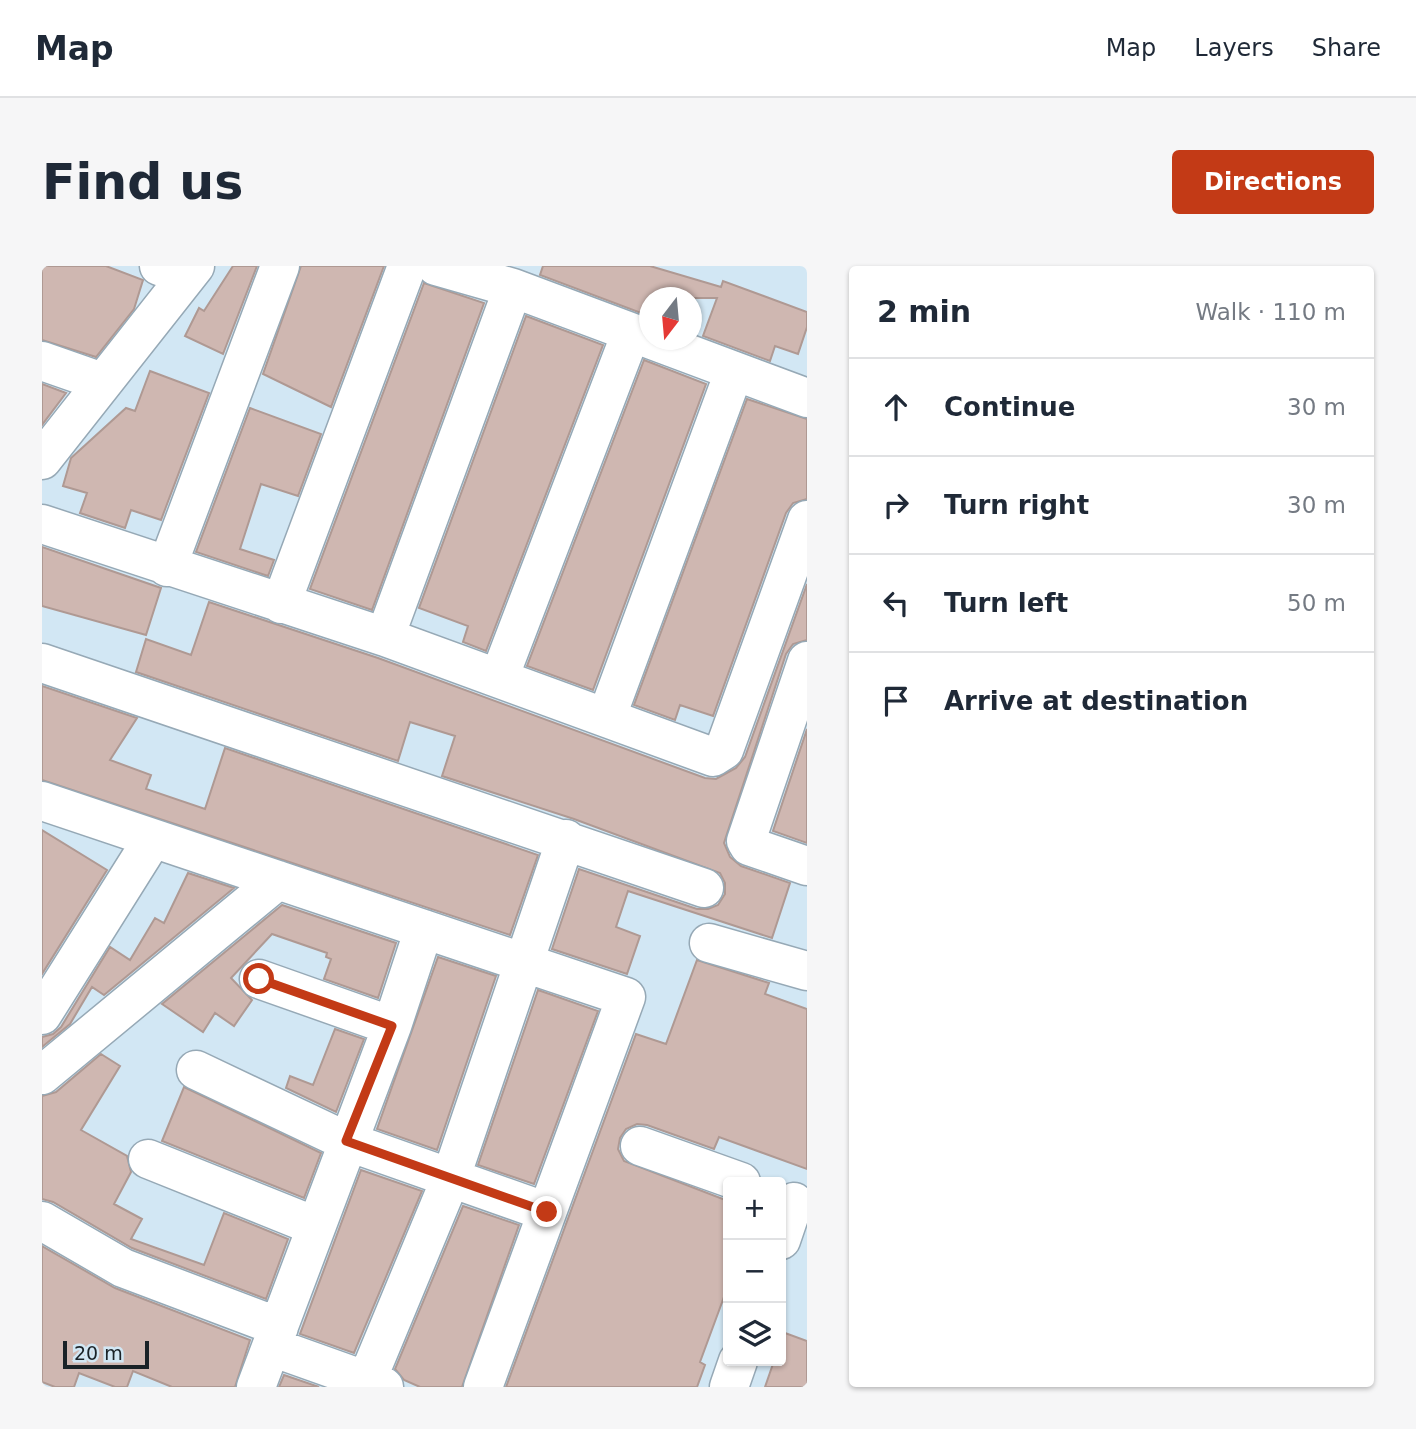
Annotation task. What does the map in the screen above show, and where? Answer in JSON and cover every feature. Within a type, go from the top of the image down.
[{"type":"street","points":[[167,567],[280,266]]},
{"type":"street","points":[[281,604],[407,266]]},
{"type":"street","points":[[436,266],[513,288],[807,398]]},
{"type":"street","points":[[42,460],[102,382],[180,269]]},
{"type":"street","points":[[385,637],[513,288]]},
{"type":"street","points":[[499,678],[631,333]]},
{"type":"street","points":[[42,361],[102,382]]},
{"type":"street","points":[[607,716],[734,372]]},
{"type":"street","points":[[42,524],[385,637],[713,757],[724,750],[807,520]]},
{"type":"street","points":[[807,662],[746,841],[749,845],[807,866]]},
{"type":"street","points":[[42,663],[704,888]]},
{"type":"street","points":[[42,801],[626,997],[483,1387]]},
{"type":"street","points":[[42,1221],[123,1268],[275,1337],[372,1385],[450,1180],[566,839]]},
{"type":"street","points":[[42,1015],[152,840]]},
{"type":"street","points":[[45,1067],[278,880]]},
{"type":"street","points":[[256,1387],[346,1141],[392,1026],[424,929]]},
{"type":"street","points":[[709,943],[807,971]]},
{"type":"street","points":[[259,979],[392,1026]]},
{"type":"street","points":[[196,1070],[346,1141],[450,1180],[547,1212]]},
{"type":"street","points":[[640,1146],[727,1177]]},
{"type":"street","points":[[148,1159],[315,1226]]},
{"type":"street","points":[[786,1225],[794,1202]]},
{"type":"street","points":[[729,1387],[736,1366]]},
{"type":"building","points":[[42,266],[106,266],[143,280],[134,309],[96,357],[42,340]]},
{"type":"building","points":[[233,266],[257,266],[223,354],[185,336],[199,308],[204,311]]},
{"type":"building","points":[[301,266],[384,266],[331,407],[263,374]]},
{"type":"building","points":[[543,266],[650,266],[721,287],[723,281],[807,312],[807,327],[798,354],[775,346],[770,361],[703,336],[717,298],[702,298],[702,287],[639,287],[639,312],[540,275]]},
{"type":"building","points":[[424,283],[484,303],[372,610],[310,589]]},
{"type":"building","points":[[526,316],[603,345],[486,651],[463,642],[468,626],[419,608]]},
{"type":"building","points":[[644,360],[706,384],[593,690],[527,666]]},
{"type":"building","points":[[150,371],[209,393],[161,520],[131,510],[125,528],[80,513],[87,493],[63,486],[71,458],[126,408],[135,411]]},
{"type":"building","points":[[42,384],[66,393],[42,425]]},
{"type":"building","points":[[747,399],[807,419],[807,499],[793,503],[786,513],[713,716],[680,705],[675,720],[634,705]]},
{"type":"building","points":[[250,408],[321,434],[298,496],[261,484],[240,549],[274,560],[268,576],[196,552]]},
{"type":"building","points":[[42,547],[161,588],[146,635],[42,606]]},
{"type":"building","points":[[807,584],[807,640],[793,644],[786,654],[724,843],[730,857],[741,866],[790,883],[772,938],[628,891],[616,927],[640,936],[627,974],[552,949],[579,869],[697,909],[718,905],[725,894],[725,883],[720,873],[574,819],[442,776],[455,736],[410,722],[398,761],[136,672],[146,639],[191,655],[209,602],[378,658],[705,778],[716,779],[736,768],[745,757]]},
{"type":"building","points":[[42,686],[137,718],[110,760],[151,775],[146,789],[205,809],[225,748],[538,855],[510,935],[42,780]]},
{"type":"building","points":[[807,729],[807,843],[773,831]]},
{"type":"building","points":[[42,830],[107,870],[42,974]]},
{"type":"building","points":[[188,873],[234,888],[104,995],[92,987],[70,1024],[42,1047],[42,1037],[53,1034],[61,1027],[110,947],[130,960],[155,918],[164,923]]},
{"type":"building","points":[[282,905],[396,943],[378,998],[324,979],[331,959],[326,957],[327,953],[272,934],[231,978],[252,1000],[234,1026],[215,1013],[203,1032],[162,1004]]},
{"type":"building","points":[[438,957],[496,976],[437,1150],[377,1129]]},
{"type":"building","points":[[697,960],[769,983],[765,994],[807,1009],[807,1169],[719,1137],[714,1149],[647,1125],[637,1124],[626,1129],[620,1138],[618,1149],[624,1161],[723,1199],[723,1300],[700,1362],[705,1365],[697,1387],[506,1387],[636,1034],[666,1044]]},
{"type":"building","points":[[538,990],[598,1011],[534,1184],[478,1165]]},
{"type":"building","points":[[335,1029],[364,1039],[336,1112],[286,1088],[290,1076],[313,1085]]},
{"type":"building","points":[[101,1054],[120,1066],[81,1130],[127,1156],[131,1172],[114,1204],[142,1219],[131,1239],[204,1265],[224,1213],[288,1239],[266,1299],[132,1248],[53,1202],[42,1199],[42,1096],[56,1092]]},
{"type":"building","points":[[184,1087],[321,1153],[304,1198],[162,1141]]},
{"type":"building","points":[[361,1170],[422,1191],[354,1353],[300,1334]]},
{"type":"building","points":[[463,1206],[519,1225],[462,1387],[420,1387],[404,1380],[395,1369]]},
{"type":"building","points":[[42,1246],[115,1288],[250,1340],[235,1387],[172,1387],[133,1371],[127,1387],[115,1387],[79,1373],[74,1387],[55,1387],[42,1382]]},
{"type":"building","points":[[786,1333],[807,1341],[807,1387],[765,1387],[772,1366],[786,1366]]},
{"type":"building","points":[[284,1375],[319,1387],[279,1387]]},
{"type":"route","points":[[259,979],[392,1026],[346,1141],[450,1180],[547,1212]]}]
